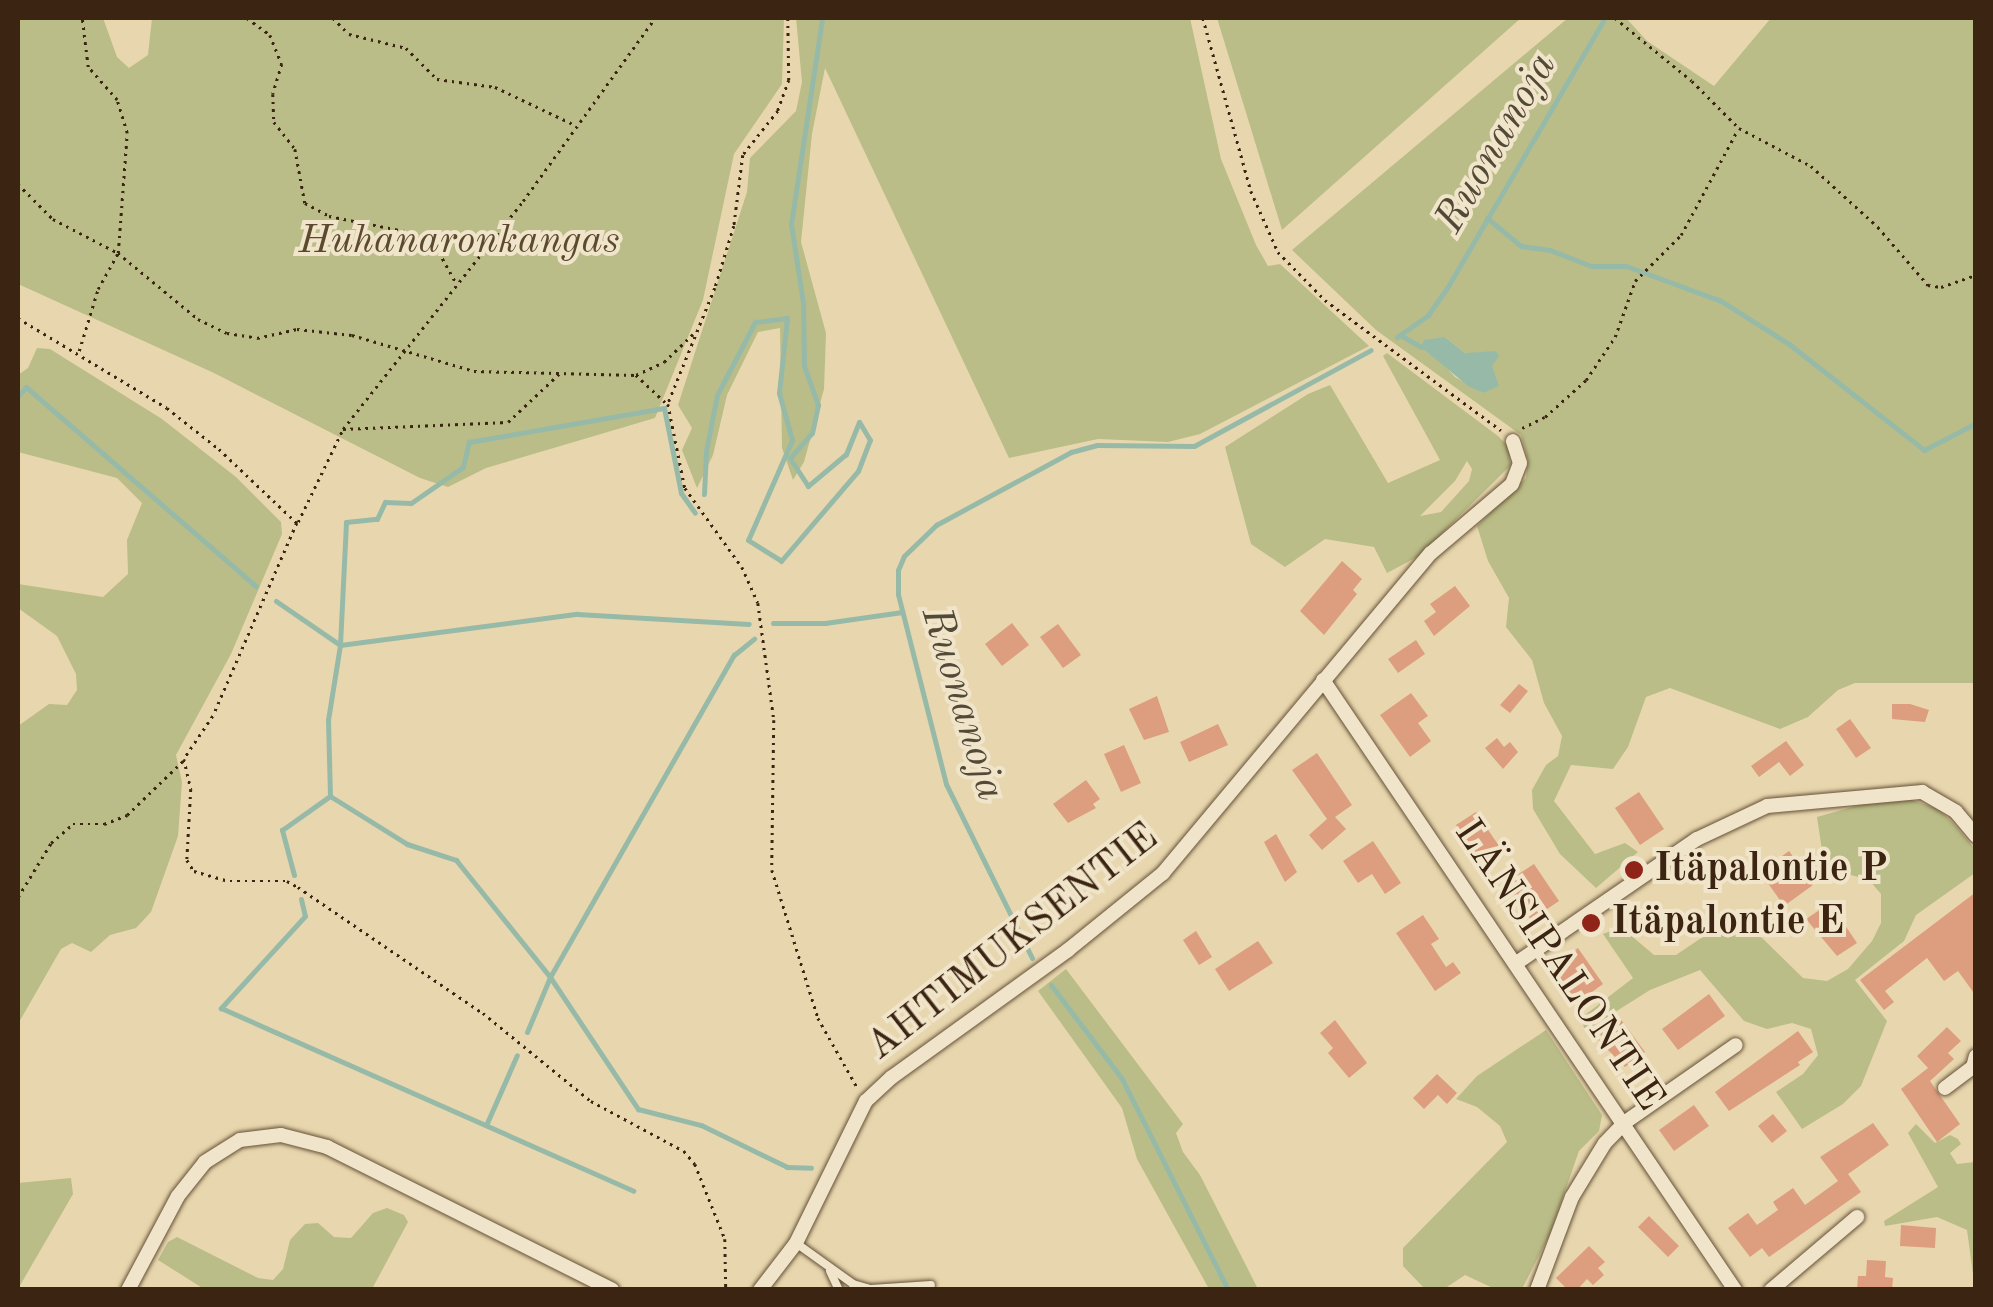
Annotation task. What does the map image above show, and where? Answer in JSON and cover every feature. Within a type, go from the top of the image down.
[{"type":"street","name":"AHTIMUKSENTIE","points":[[760,1290],[796,1243],[866,1102],[892,1077],[1068,950],[1163,873],[1430,553],[1512,484],[1520,463],[1510,438]]},
{"type":"street","name":"LÄNSIPALONTIE","points":[[1324,680],[1736,1290]]},
{"type":"street","points":[[1518,962],[1686,845],[1767,806],[1922,792],[1946,804],[1976,836]]},
{"type":"street","points":[[1537,1290],[1581,1178],[1624,1123],[1736,1045]]},
{"type":"street","points":[[1944,1088],[1973,1067],[1976,1056]]},
{"type":"street","points":[[128,1290],[178,1196],[206,1162],[240,1140],[281,1135],[343,1154],[612,1290]]},
{"type":"street","points":[[1771,1290],[1856,1217]]},
{"type":"lane","points":[[796,1243],[830,1272],[871,1289],[931,1285]]},
{"type":"lane","points":[[830,1272],[840,1290]]},
{"type":"path","points":[[79,353],[98,289],[118,253],[127,133],[117,100],[88,67],[82,18]]},
{"type":"path","points":[[247,18],[270,34],[282,64],[273,94],[274,122],[295,150],[305,203],[329,216],[410,232],[440,252],[457,284]]},
{"type":"path","points":[[333,18],[349,34],[406,48],[437,79],[495,87],[574,124]]},
{"type":"path","points":[[18,897],[51,844],[73,824],[104,824],[127,816],[184,760],[213,716],[297,523],[343,429],[457,284],[654,18]]},
{"type":"path","points":[[788,18],[790,80],[778,111],[743,155],[734,226],[715,288],[668,404],[685,488],[742,567],[758,603],[774,720],[772,870],[818,1018],[866,1102]]},
{"type":"path","points":[[1203,18],[1250,190],[1278,252],[1324,300],[1510,438],[1545,418],[1586,380],[1615,337],[1635,281],[1681,235],[1739,128]]},
{"type":"path","points":[[1615,18],[1692,81],[1739,128],[1812,166],[1878,228],[1928,285],[1941,287],[1976,275]]},
{"type":"path","points":[[18,184],[52,220],[118,253],[198,319],[226,333],[257,338],[297,329],[334,333],[474,370],[636,375],[664,362],[694,333]]},
{"type":"path","points":[[18,318],[167,408],[219,448],[297,523]]},
{"type":"path","points":[[343,429],[508,422],[562,370]]},
{"type":"path","points":[[636,375],[668,404]]},
{"type":"path","points":[[184,760],[191,789],[187,860],[194,871],[230,881],[286,881],[298,887],[484,1013],[591,1101],[684,1151],[695,1164],[726,1239],[726,1290]]},
{"type":"green space","name":"Huhanaronkangas","points":[[18,18],[103,18],[117,57],[129,68],[148,55],[152,18],[784,18],[782,84],[734,154],[703,300],[655,418],[486,468],[448,487],[420,478],[214,373],[18,284]]},
{"type":"green space","points":[[796,18],[1190,18],[1221,159],[1256,245],[1268,266],[1280,264],[1369,346],[1200,434],[1168,442],[1098,439],[1009,458],[825,68],[812,134],[801,242],[826,333],[824,389],[804,462],[793,480],[782,448],[780,328],[758,332],[727,395],[713,455],[697,488],[682,450],[692,428],[678,405],[747,192],[750,158],[796,111],[802,82]]},
{"type":"green space","points":[[1217,18],[1521,18],[1282,230]]},
{"type":"green space","points":[[1568,18],[1626,18],[1647,41],[1714,86],[1771,18],[1975,18],[1975,683],[1855,683],[1838,690],[1808,717],[1780,729],[1670,688],[1646,697],[1628,747],[1613,769],[1571,765],[1554,801],[1595,854],[1625,843],[1638,852],[1596,888],[1560,854],[1533,809],[1532,790],[1546,765],[1558,756],[1562,736],[1544,703],[1532,660],[1506,627],[1509,598],[1488,561],[1477,526],[1526,478],[1528,460],[1521,435],[1376,330],[1292,250]],"holes":[[[1445,337],[1465,353],[1480,356],[1483,393],[1455,377],[1438,358]]]},
{"type":"green space","points":[[37,348],[50,349],[162,419],[236,477],[281,522],[282,534],[231,654],[176,755],[182,782],[178,836],[151,912],[136,928],[110,935],[91,952],[72,943],[61,949],[18,1024],[18,726],[49,704],[67,705],[77,690],[76,674],[57,636],[18,608],[18,584],[103,597],[128,574],[127,540],[142,503],[117,478],[18,452],[18,375],[28,368]]},
{"type":"green space","points":[[1387,353],[1498,436],[1509,447],[1510,466],[1419,556],[1387,573],[1374,547],[1325,539],[1285,567],[1251,544],[1225,447],[1308,394],[1330,385],[1388,483],[1440,460],[1383,356]],"holes":[[[1467,461],[1472,469],[1469,481],[1441,512],[1420,516],[1455,481]]]},
{"type":"green space","points":[[1912,800],[1938,809],[1953,823],[1975,849],[1975,873],[1916,915],[1904,941],[1855,980],[1887,1021],[1861,1086],[1843,1104],[1802,1129],[1776,1092],[1803,1074],[1818,1055],[1811,1029],[1792,1023],[1767,1029],[1744,1021],[1700,970],[1650,990],[1585,1031],[1581,1018],[1633,978],[1603,934],[1621,927],[1654,955],[1676,955],[1713,930],[1737,920],[1754,930],[1803,978],[1827,981],[1848,969],[1872,941],[1881,923],[1881,894],[1869,880],[1840,872],[1823,857],[1817,817],[1863,804]]},
{"type":"green space","points":[[1066,969],[1183,1124],[1176,1133],[1183,1152],[1200,1175],[1258,1289],[1209,1289],[1137,1159],[1122,1108],[1038,991]]},
{"type":"green space","points":[[1546,1030],[1602,1115],[1599,1131],[1579,1151],[1550,1234],[1522,1289],[1495,1289],[1465,1275],[1444,1289],[1424,1288],[1403,1266],[1403,1248],[1507,1142],[1500,1126],[1477,1107],[1456,1099],[1477,1076]]},
{"type":"green space","points":[[1916,1124],[1935,1143],[1950,1135],[1958,1139],[1961,1144],[1950,1153],[1957,1164],[1975,1162],[1975,1289],[1967,1230],[1937,1217],[1885,1226],[1884,1221],[1938,1187],[1908,1133]]},
{"type":"green space","points":[[71,1178],[73,1194],[18,1289],[18,1183]]},
{"type":"green space","points":[[387,1208],[404,1215],[408,1222],[372,1289],[204,1289],[158,1260],[168,1242],[177,1237],[258,1278],[273,1280],[283,1269],[290,1240],[305,1224],[318,1223],[334,1237],[351,1238],[373,1213]]},
{"type":"shaded area","points":[[1445,337],[1465,353],[1496,351],[1499,356],[1492,366],[1499,386],[1483,393],[1468,386],[1421,347],[1424,340]]},
{"type":"building","points":[[1342,561],[1362,579],[1353,590],[1357,594],[1324,635],[1300,611]]},
{"type":"building","points":[[1455,586],[1470,606],[1434,636],[1424,621],[1436,612],[1430,604]]},
{"type":"building","points":[[1012,623],[1029,645],[1002,666],[985,644]]},
{"type":"building","points":[[1058,624],[1081,655],[1063,668],[1040,637]]},
{"type":"building","points":[[1416,640],[1425,654],[1398,673],[1388,659]]},
{"type":"building","points":[[1519,684],[1528,691],[1510,713],[1500,705]]},
{"type":"building","points":[[1411,693],[1428,716],[1418,723],[1431,741],[1410,757],[1380,715]]},
{"type":"building","points":[[1157,696],[1169,732],[1144,740],[1129,709]]},
{"type":"building","points":[[1892,704],[1929,710],[1925,722],[1892,719]]},
{"type":"building","points":[[1850,719],[1871,748],[1856,758],[1836,729]]},
{"type":"building","points":[[1218,724],[1228,745],[1189,762],[1180,742]]},
{"type":"building","points":[[1497,738],[1504,747],[1510,742],[1518,752],[1503,769],[1485,748]]},
{"type":"building","points":[[1786,741],[1804,765],[1790,776],[1779,762],[1759,777],[1751,766]]},
{"type":"building","points":[[1124,745],[1141,783],[1121,792],[1104,754]]},
{"type":"building","points":[[1317,753],[1352,805],[1335,817],[1346,829],[1322,850],[1309,835],[1327,819],[1292,770]]},
{"type":"building","points":[[1086,780],[1100,799],[1093,804],[1096,808],[1068,823],[1053,804]]},
{"type":"building","points":[[1639,792],[1664,829],[1640,845],[1615,808]]},
{"type":"building","points":[[1476,812],[1499,846],[1480,860],[1456,825]]},
{"type":"building","points":[[1276,834],[1297,872],[1285,882],[1264,842]]},
{"type":"building","points":[[1373,841],[1401,883],[1385,894],[1372,874],[1358,883],[1343,861]]},
{"type":"building","points":[[1789,851],[1813,885],[1784,906],[1760,872]]},
{"type":"building","points":[[1534,864],[1559,901],[1531,920],[1506,882]]},
{"type":"building","points":[[1976,892],[1976,996],[1958,971],[1944,981],[1927,958],[1885,991],[1894,1002],[1884,1010],[1860,980]]},
{"type":"building","points":[[1830,903],[1857,943],[1837,956],[1806,919]]},
{"type":"building","points":[[1423,915],[1439,939],[1431,944],[1446,967],[1453,962],[1461,973],[1435,991],[1396,933]]},
{"type":"building","points":[[1196,931],[1212,957],[1199,965],[1183,940]]},
{"type":"building","points":[[1258,941],[1273,963],[1229,991],[1215,969]]},
{"type":"building","points":[[1578,948],[1603,984],[1577,1003],[1551,966]]},
{"type":"building","points":[[1709,994],[1725,1016],[1678,1050],[1662,1029]]},
{"type":"building","points":[[1617,1014],[1645,1052],[1625,1067],[1598,1040],[1602,1037],[1597,1029]]},
{"type":"building","points":[[1335,1020],[1367,1063],[1349,1078],[1328,1053],[1333,1048],[1320,1033]]},
{"type":"building","points":[[1947,1027],[1961,1041],[1948,1053],[1954,1059],[1930,1081],[1960,1124],[1937,1142],[1901,1089],[1928,1068],[1917,1056]]},
{"type":"building","points":[[1798,1031],[1813,1052],[1798,1062],[1800,1065],[1729,1111],[1715,1092]]},
{"type":"building","points":[[1437,1074],[1457,1093],[1447,1104],[1438,1095],[1424,1109],[1413,1098]]},
{"type":"building","points":[[1694,1105],[1709,1126],[1674,1151],[1659,1130]]},
{"type":"building","points":[[1773,1114],[1787,1131],[1772,1143],[1758,1126]]},
{"type":"building","points":[[1873,1123],[1889,1145],[1848,1174],[1861,1192],[1769,1257],[1762,1248],[1750,1257],[1728,1228],[1748,1213],[1757,1225],[1778,1210],[1773,1202],[1793,1188],[1805,1205],[1838,1181],[1820,1157]]},
{"type":"building","points":[[1649,1216],[1679,1246],[1668,1257],[1638,1227]]},
{"type":"building","points":[[1901,1225],[1936,1228],[1935,1248],[1900,1246]]},
{"type":"building","points":[[1589,1246],[1605,1262],[1598,1268],[1604,1275],[1593,1285],[1587,1279],[1577,1290],[1568,1290],[1556,1278]]},
{"type":"building","points":[[1867,1260],[1886,1261],[1885,1277],[1893,1278],[1892,1290],[1857,1290],[1858,1276],[1866,1276]]},
{"type":"waterway","points":[[704,494],[706,451],[717,395],[755,322],[787,318],[779,393],[792,440],[748,540],[781,561],[858,471],[870,440],[859,422],[846,454],[808,486],[790,458],[812,433],[818,405],[804,366],[803,303],[791,224],[822,18]]},
{"type":"waterway","name":"Ruonanoja","points":[[1397,337],[1428,315],[1447,288],[1604,19]]},
{"type":"waterway","points":[[1487,218],[1521,246],[1550,250],[1591,266],[1626,266],[1721,301],[1789,344],[1924,450],[1976,423]]},
{"type":"waterway","points":[[1402,336],[1421,347]]},
{"type":"waterway","name":"Ruonanoja","points":[[1032,958],[946,784],[898,594],[898,570],[904,556],[936,525],[1071,452],[1097,445],[1194,446],[1371,350]]},
{"type":"waterway","points":[[18,396],[26,387],[256,586]]},
{"type":"waterway","points":[[294,875],[282,830],[330,796],[328,720],[340,645],[346,522],[377,519],[385,502],[411,503],[463,467],[469,442],[664,408],[681,493],[695,513]]},
{"type":"waterway","points":[[276,601],[340,645],[577,614],[749,624]]},
{"type":"waterway","points":[[773,623],[825,623],[902,612]]},
{"type":"waterway","points":[[527,1032],[550,977],[734,655],[754,639]]},
{"type":"waterway","points":[[330,796],[407,844],[456,860],[550,977],[638,1109],[701,1125],[787,1167],[811,1168]]},
{"type":"waterway","points":[[301,899],[305,916],[221,1008],[633,1191]]},
{"type":"waterway","name":"Ruonanoja","points":[[1051,985],[1122,1079],[1228,1290]]},
{"type":"waterway","points":[[487,1123],[517,1055]]},
{"type":"place","name":"Itäpalontie P","points":[[1634,870]]},
{"type":"place","name":"Itäpalontie E","points":[[1591,923]]}]
